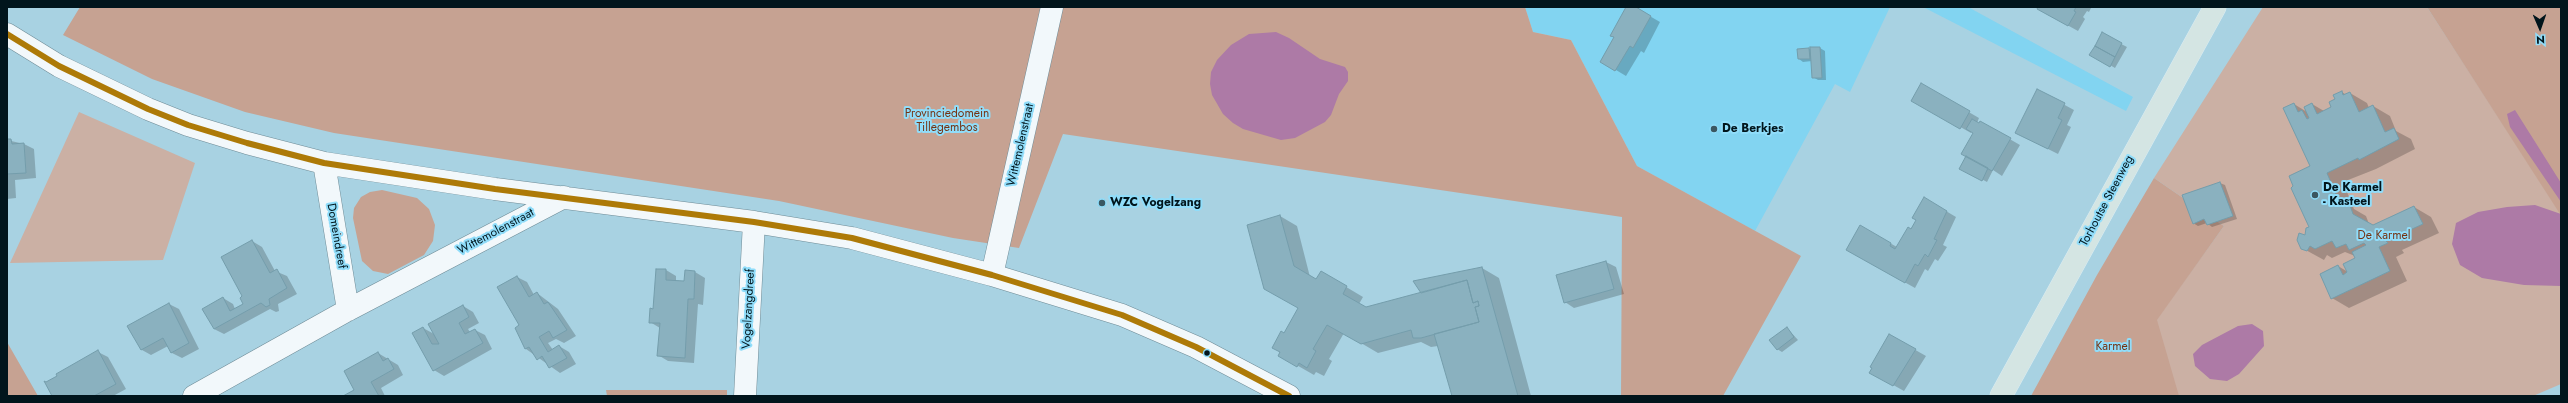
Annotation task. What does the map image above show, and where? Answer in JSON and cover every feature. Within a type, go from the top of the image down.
[{"type":"main road","name":"Torhoutse Steenweg","points":[[2001,396],[2215,7]]},
{"type":"street","name":"Wittemolenstraat","points":[[992,275],[1051,12]]},
{"type":"street","points":[[7,34],[59,66],[148,109],[222,136],[324,163],[754,222],[852,238],[992,275],[1122,315],[1196,347],[1288,396]]},
{"type":"street","name":"Domeindreef","points":[[324,163],[348,310]]},
{"type":"street","name":"Wittemolenstraat","points":[[194,396],[348,310],[564,197]]},
{"type":"street","name":"Vogelzangdreef","points":[[745,396],[754,222]]},
{"type":"shaded area","name":"De Berkjes","points":[[1525,7],[1890,7],[1850,92],[1835,84],[1755,231],[1637,166],[1571,40],[1533,32]]},
{"type":"shaded area","points":[[1923,7],[1968,7],[2133,97],[2126,111]]},
{"type":"shaded area","points":[[1276,32],[1289,38],[1320,59],[1345,67],[1348,72],[1348,81],[1339,94],[1331,115],[1325,122],[1295,138],[1281,140],[1243,129],[1233,123],[1223,114],[1212,95],[1210,84],[1211,72],[1217,60],[1231,45],[1249,34]]},
{"type":"shaded area","points":[[2515,110],[2561,183],[2561,202],[2510,127],[2507,114]]},
{"type":"shaded area","points":[[2535,205],[2561,214],[2561,286],[2524,285],[2482,278],[2460,265],[2452,244],[2456,223],[2478,212],[2507,207]]},
{"type":"shaded area","points":[[2252,324],[2263,331],[2264,346],[2239,374],[2227,381],[2210,379],[2195,366],[2193,354],[2202,345],[2238,326]]},
{"type":"green space","name":"Provinciedomein Tillegembos","points":[[80,7],[1525,7],[1533,32],[1571,40],[1637,166],[1801,256],[1723,396],[1621,396],[1622,217],[1063,134],[1019,248],[953,238],[779,201],[334,133],[245,112],[152,79],[63,35]]},
{"type":"green space","name":"De Karmel","points":[[2263,7],[2427,7],[2561,214],[2561,384],[2533,396],[2177,396],[2156,320],[2224,226],[2154,178]]},
{"type":"green space","points":[[2427,7],[2561,7],[2561,214],[2560,214]]},
{"type":"green space","points":[[79,112],[195,163],[163,260],[10,263]]},
{"type":"green space","name":"Karmel","points":[[2154,178],[2224,226],[2157,320],[2179,396],[2031,396],[2097,275]]},
{"type":"green space","points":[[382,190],[417,198],[429,209],[435,225],[433,241],[424,255],[388,274],[373,271],[362,261],[353,218],[354,208],[361,197],[370,192]]},
{"type":"green space","points":[[7,342],[38,396],[7,396]]},
{"type":"green space","points":[[606,390],[727,390],[727,396],[607,396]]},
{"type":"building","points":[[1626,7],[1636,7],[1651,16],[1633,48],[1630,46],[1615,71],[1600,62],[1614,37],[1610,36]]},
{"type":"building","points":[[2038,7],[2076,7],[2074,11],[2076,12],[2068,26],[2037,9]]},
{"type":"building","points":[[2102,32],[2122,43],[2115,57],[2095,46]]},
{"type":"building","points":[[2095,46],[2115,57],[2110,67],[2089,55]]},
{"type":"building","points":[[1810,47],[1820,47],[1822,78],[1812,78]]},
{"type":"building","points":[[1809,48],[1810,59],[1798,59],[1797,49]]},
{"type":"building","points":[[1921,83],[1970,111],[1960,129],[1911,101]]},
{"type":"building","points":[[2037,89],[2065,103],[2058,118],[2062,120],[2048,149],[2015,133]]},
{"type":"building","name":"De Karmel - Kasteel","points":[[2342,91],[2343,95],[2350,92],[2359,112],[2373,105],[2385,132],[2394,128],[2399,139],[2359,160],[2358,158],[2327,173],[2340,204],[2350,205],[2353,214],[2373,225],[2414,206],[2423,224],[2386,241],[2388,243],[2379,247],[2390,271],[2331,299],[2320,274],[2338,265],[2343,275],[2347,272],[2343,264],[2355,258],[2352,252],[2366,245],[2364,243],[2349,250],[2346,244],[2336,248],[2332,241],[2315,249],[2310,246],[2307,251],[2301,249],[2297,240],[2299,233],[2305,235],[2306,228],[2309,227],[2291,188],[2293,186],[2289,176],[2310,166],[2283,108],[2294,103],[2298,112],[2302,110],[2307,119],[2309,118],[2304,107],[2312,103],[2317,114],[2331,107],[2329,102],[2335,99],[2333,95]]},
{"type":"building","points":[[1972,119],[1979,123],[1980,121],[2011,138],[1992,171],[1961,154],[1973,133],[1966,129]]},
{"type":"building","points":[[7,139],[11,139],[12,144],[24,143],[26,173],[7,174]]},
{"type":"building","points":[[1966,156],[1988,168],[1982,181],[1959,169]]},
{"type":"building","points":[[2220,182],[2233,216],[2207,225],[2204,219],[2193,224],[2182,195]]},
{"type":"building","points":[[1924,197],[1947,211],[1934,239],[1937,240],[1928,257],[1925,254],[1918,266],[1915,264],[1905,283],[1846,250],[1860,225],[1891,243],[1890,246],[1895,249],[1908,227],[1911,229],[1916,220],[1912,218]]},
{"type":"building","points":[[1280,215],[1294,266],[1316,279],[1321,271],[1347,286],[1343,294],[1366,307],[1467,280],[1473,303],[1478,301],[1479,306],[1475,307],[1479,322],[1421,338],[1413,338],[1411,330],[1361,344],[1327,325],[1313,349],[1316,351],[1307,368],[1299,363],[1297,367],[1278,356],[1280,352],[1272,348],[1281,331],[1284,333],[1298,308],[1264,289],[1247,225]]},
{"type":"building","points":[[252,240],[270,273],[277,269],[287,288],[269,299],[270,305],[266,307],[261,303],[214,329],[202,309],[223,297],[230,311],[243,304],[240,298],[242,296],[221,257]]},
{"type":"building","points":[[1606,261],[1614,289],[1564,303],[1556,275]]},
{"type":"building","points":[[1482,267],[1518,396],[1452,396],[1434,334],[1479,322],[1475,307],[1479,306],[1478,301],[1473,303],[1467,280],[1421,293],[1413,281]]},
{"type":"building","points":[[656,269],[666,269],[666,280],[684,281],[685,270],[695,271],[694,299],[688,299],[685,358],[657,356],[660,323],[649,323],[650,308],[653,309]]},
{"type":"building","points":[[517,276],[529,297],[537,292],[544,304],[548,302],[567,330],[553,338],[549,331],[539,337],[548,352],[559,345],[567,358],[549,368],[542,356],[537,360],[529,347],[525,349],[515,328],[519,325],[497,287]]},
{"type":"building","points":[[169,303],[189,343],[171,353],[163,338],[141,350],[127,326]]},
{"type":"building","points":[[463,305],[469,317],[459,323],[465,334],[475,329],[483,343],[433,371],[412,333],[423,327],[432,344],[439,344],[428,324]]},
{"type":"building","points":[[1787,327],[1794,337],[1777,350],[1769,340]]},
{"type":"building","points":[[1889,334],[1916,349],[1893,386],[1869,373],[1872,368],[1870,367]]},
{"type":"building","points":[[98,350],[116,384],[94,396],[52,396],[44,381],[46,382],[57,376],[56,374]]},
{"type":"building","points":[[378,352],[383,361],[388,358],[394,369],[371,382],[379,396],[343,396],[354,390],[344,371]]},
{"type":"transit line","points":[[7,34],[59,66],[148,109],[188,125],[247,143],[324,163],[495,189],[754,222],[852,238],[992,275],[1122,315],[1196,347],[1289,396]]},
{"type":"place","name":"De Berkjes","points":[[1714,129]]},
{"type":"place","name":"De Karmel - Kasteel","points":[[2315,195]]},
{"type":"place","name":"WZC Vogelzang","points":[[1102,203]]}]
